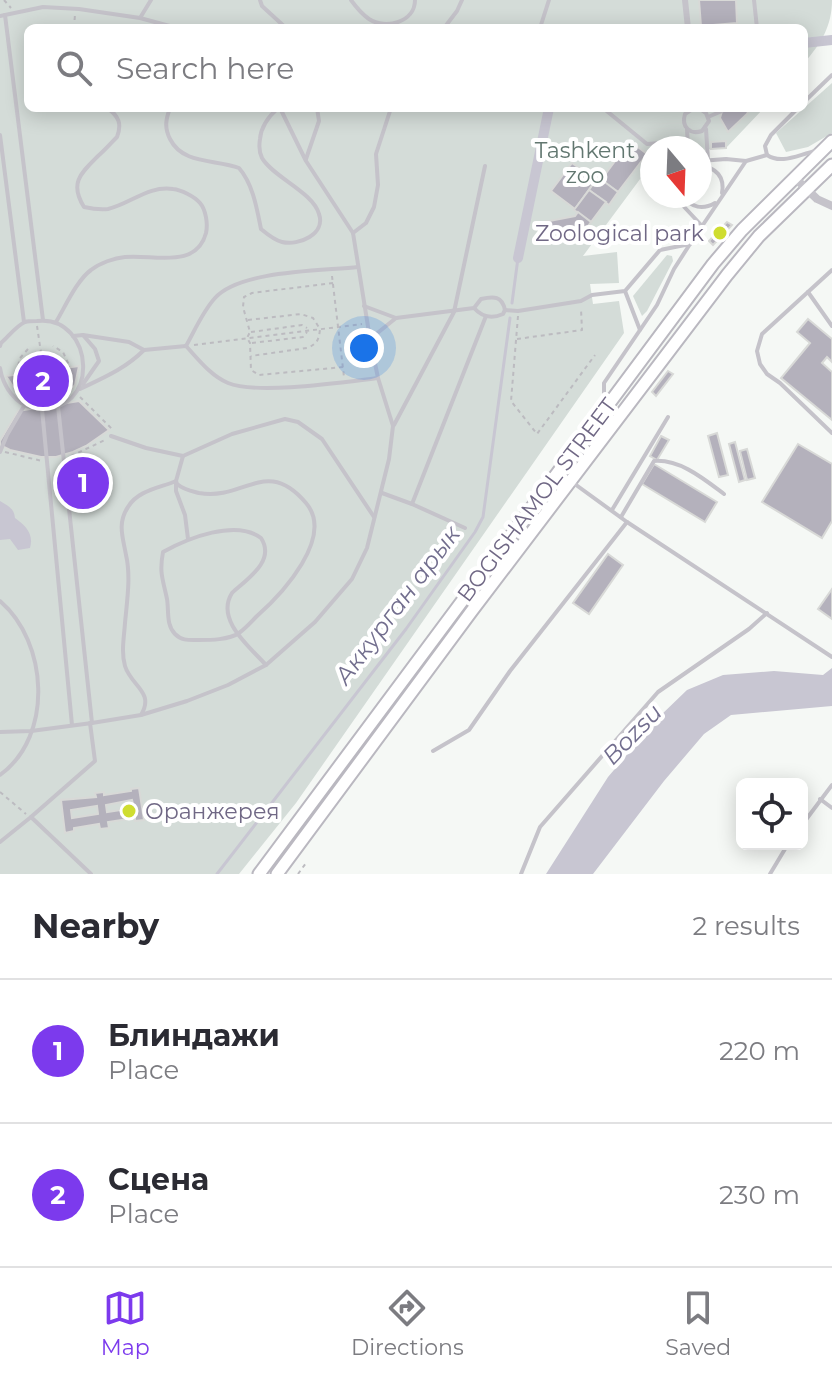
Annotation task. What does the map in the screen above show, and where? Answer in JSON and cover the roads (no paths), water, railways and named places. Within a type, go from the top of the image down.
[{"type":"main road","name":"BOGISHAMOL STREET","points":[[259,874],[727,247],[832,141]]},
{"type":"main road","name":"BOGISHAMOL STREET","points":[[277,874],[471,612],[742,256],[832,165]]},
{"type":"main road","points":[[460,604],[468,605],[471,612]]},
{"type":"main road","points":[[328,782],[331,791],[340,791]]},
{"type":"street","points":[[685,0],[688,24]]},
{"type":"street","points":[[795,178],[817,199],[832,206]]},
{"type":"lane","points":[[140,18],[151,0]]},
{"type":"lane","points":[[260,0],[262,6],[282,24]]},
{"type":"lane","points":[[351,0],[371,21],[392,24],[406,18],[414,10],[415,0]]},
{"type":"lane","points":[[447,24],[462,0]]},
{"type":"lane","points":[[541,24],[549,0]]},
{"type":"lane","points":[[754,0],[757,24]]},
{"type":"lane","points":[[43,320],[2,16],[43,7],[140,18],[162,24]]},
{"type":"lane","points":[[808,98],[832,75]]},
{"type":"lane","points":[[56,322],[84,276],[97,266],[125,257],[179,258],[197,248],[205,235],[207,225],[200,203],[184,192],[172,189],[151,191],[112,208],[99,210],[84,207],[79,199],[78,178],[117,137],[121,123],[113,112]]},
{"type":"lane","points":[[168,112],[165,120],[174,146],[186,156],[239,168],[244,173],[256,205],[261,229],[282,242],[290,243],[314,235],[321,219],[315,205],[262,158],[259,143],[261,130],[274,112]]},
{"type":"lane","points":[[281,112],[306,161],[353,233],[378,378],[393,426]]},
{"type":"lane","points":[[306,161],[319,121],[318,112]]},
{"type":"lane","points":[[353,233],[366,223],[374,207],[378,185],[376,154],[390,112]]},
{"type":"lane","points":[[608,112],[640,138]]},
{"type":"lane","points":[[687,112],[683,118],[687,136]]},
{"type":"lane","points":[[704,112],[708,117],[706,136]]},
{"type":"lane","points":[[708,117],[720,112]]},
{"type":"lane","points":[[794,112],[771,135],[765,146],[767,155],[786,159],[822,151]]},
{"type":"lane","points":[[687,129],[694,133],[706,129]]},
{"type":"lane","points":[[0,135],[24,322]]},
{"type":"lane","points":[[712,160],[746,161],[767,155]]},
{"type":"lane","points":[[604,411],[604,383],[657,305],[674,269],[746,161]]},
{"type":"lane","points":[[0,732],[31,731],[141,715],[215,690],[266,665],[315,622],[352,579],[367,548],[382,493],[393,426],[454,312],[485,166]]},
{"type":"lane","points":[[712,170],[719,174],[723,186],[720,199],[712,205]]},
{"type":"lane","points":[[685,208],[702,226]]},
{"type":"lane","points":[[505,310],[518,311],[625,291],[660,250],[690,244]]},
{"type":"lane","points":[[186,346],[212,301],[233,285],[266,277],[358,267]]},
{"type":"lane","points":[[832,270],[762,334],[757,351],[760,364],[767,374],[832,433]]},
{"type":"lane","points":[[625,291],[640,330]]},
{"type":"lane","points":[[808,291],[832,326]]},
{"type":"lane","points":[[364,306],[396,318],[474,308],[487,297],[500,299],[505,310]]},
{"type":"lane","points":[[474,308],[486,316],[497,316],[505,310]]},
{"type":"lane","points":[[412,504],[486,316]]},
{"type":"lane","points":[[370,339],[396,318]]},
{"type":"lane","points":[[0,344],[24,322],[43,320],[66,327],[73,336],[84,369],[78,391]]},
{"type":"lane","points":[[78,391],[99,361],[95,349],[83,335]]},
{"type":"lane","points":[[73,336],[129,342],[144,350],[186,346]]},
{"type":"lane","points":[[186,346],[214,375],[232,385],[261,387],[378,378]]},
{"type":"lane","points":[[0,368],[3,387],[24,406],[42,409],[58,406],[78,391],[116,372],[144,350]]},
{"type":"lane","points":[[0,452],[24,406]]},
{"type":"lane","points":[[0,842],[95,761],[58,406]]},
{"type":"lane","points":[[42,409],[72,726]]},
{"type":"lane","points":[[612,510],[668,417]]},
{"type":"lane","points":[[111,436],[183,456],[232,434],[272,422],[285,419],[298,422],[322,439],[374,517]]},
{"type":"lane","points":[[183,456],[176,491],[185,515],[188,539]]},
{"type":"lane","points":[[621,517],[654,461],[669,462],[693,472],[724,494]]},
{"type":"lane","points":[[141,715],[146,699],[128,675],[123,654],[128,574],[120,527],[128,505],[145,492],[176,481]]},
{"type":"lane","points":[[176,481],[184,489],[215,496],[277,481],[298,495],[313,513],[313,537],[297,570],[275,600],[238,634],[186,641],[175,635],[169,625],[160,568],[163,552],[206,534],[245,530],[264,541],[264,560],[228,599],[227,612],[238,634],[266,665]]},
{"type":"lane","points":[[570,481],[832,657]]},
{"type":"lane","points":[[382,493],[465,528]]},
{"type":"lane","points":[[433,751],[469,730],[510,671],[627,522]]},
{"type":"lane","points":[[0,601],[23,628],[36,663],[38,701],[31,731],[22,751],[0,775]]},
{"type":"lane","points":[[521,874],[540,827],[658,692],[767,613]]},
{"type":"lane","points":[[808,816],[832,785]]},
{"type":"lane","points":[[820,799],[832,808]]},
{"type":"lane","points":[[31,817],[91,874]]},
{"type":"lane","points":[[770,874],[784,850]]},
{"type":"waterway","points":[[808,43],[832,40]]},
{"type":"waterway","points":[[518,258],[548,112]]},
{"type":"waterway","name":"Аккурган арык","points":[[512,303],[518,258]]},
{"type":"waterway","name":"Аккурган арык","points":[[217,874],[406,629],[483,517],[510,318]]},
{"type":"place","name":"Zoological park","points":[[720,233]]},
{"type":"place","name":"Сцена","points":[[43,381]]},
{"type":"place","name":"Блиндажи","points":[[83,483]]},
{"type":"place","name":"Оранжерея","points":[[129,811]]},
{"type":"park label","name":"Tashkent zoo","points":[[585,162]]},
{"type":"water label","name":"Bozsu","points":[[632,734]]}]
